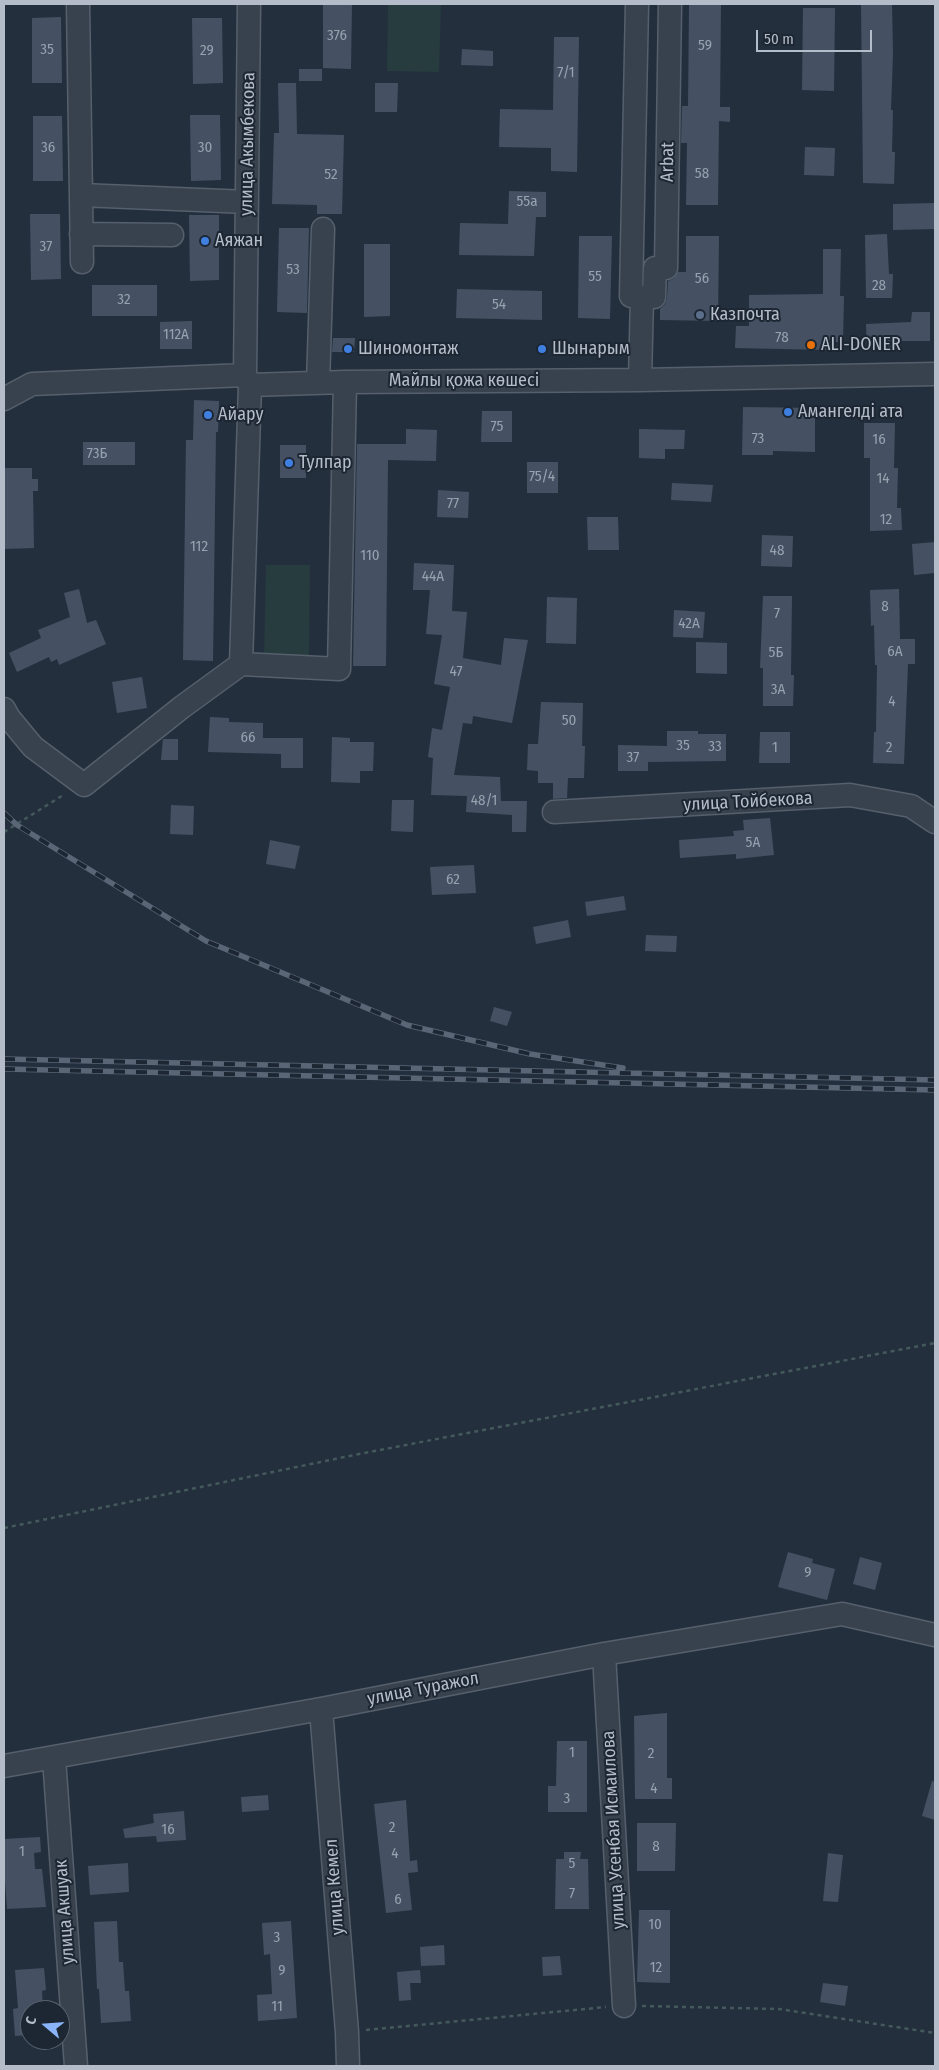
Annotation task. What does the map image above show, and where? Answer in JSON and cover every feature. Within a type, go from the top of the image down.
[{"type":"street","points":[[78,4],[82,262]]},
{"type":"street","name":"улица Акымбекова","points":[[241,664],[247,380],[247,202],[243,4]]},
{"type":"street","name":"Arbat","points":[[637,4],[631,296],[642,297],[654,297],[655,268],[666,268],[670,4]]},
{"type":"street","points":[[80,195],[247,202]]},
{"type":"street","points":[[318,383],[323,229]]},
{"type":"street","points":[[81,234],[172,235]]},
{"type":"street","points":[[640,380],[642,297]]},
{"type":"street","name":"Майлы қожа көшесі","points":[[4,399],[32,384],[247,380],[318,383],[640,380],[935,374]]},
{"type":"street","points":[[4,709],[33,747],[84,785],[241,664],[339,668],[345,382]]},
{"type":"street","name":"улица Тойбекова","points":[[554,812],[850,795],[911,806],[935,822]]},
{"type":"street","name":"улица Туражол","points":[[4,1766],[321,1709],[604,1654],[842,1614],[935,1635]]},
{"type":"street","name":"улица Усенбая Исмаилова","points":[[604,1654],[624,2006]]},
{"type":"street","name":"улица Кемел","points":[[321,1709],[347,2032],[348,2066]]},
{"type":"street","name":"улица Акшуак","points":[[54,1758],[76,2066]]},
{"type":"path","points":[[4,832],[41,808],[84,785]]},
{"type":"path","points":[[4,1528],[359,1454],[935,1343]]},
{"type":"green space","points":[[388,4],[441,4],[439,72],[387,71]]},
{"type":"green space","points":[[266,565],[310,565],[309,657],[264,657]]},
{"type":"building","points":[[323,4],[352,4],[351,69],[323,68]]},
{"type":"building","points":[[861,4],[892,4],[891,110],[893,110],[892,152],[895,152],[894,184],[863,183]]},
{"type":"building","points":[[689,5],[721,5],[720,107],[730,107],[730,122],[719,121],[718,205],[686,205],[687,143],[681,143],[682,106],[688,106]]},
{"type":"building","points":[[803,8],[835,8],[834,91],[802,90]]},
{"type":"building","points":[[61,17],[62,83],[32,83],[32,18]]},
{"type":"building","points":[[192,18],[222,18],[223,83],[193,84]]},
{"type":"building","points":[[554,37],[579,37],[577,172],[551,171],[551,148],[499,147],[500,109],[553,110]]},
{"type":"building","points":[[462,49],[493,51],[493,66],[461,65]]},
{"type":"building","points":[[299,69],[322,69],[322,81],[299,81]]},
{"type":"building","points":[[278,83],[296,83],[297,134],[344,135],[342,214],[317,214],[317,205],[272,204],[274,133],[279,133]]},
{"type":"building","points":[[375,83],[398,83],[397,112],[375,112]]},
{"type":"building","points":[[190,115],[220,115],[221,180],[191,181]]},
{"type":"building","points":[[33,116],[62,116],[63,181],[33,181]]},
{"type":"building","points":[[805,147],[835,148],[834,176],[804,175]]},
{"type":"building","points":[[509,191],[546,192],[546,217],[536,217],[534,256],[459,255],[460,223],[508,224]]},
{"type":"building","points":[[934,203],[934,229],[893,230],[893,204]]},
{"type":"building","points":[[30,214],[60,214],[61,279],[31,280]]},
{"type":"building","points":[[189,215],[219,215],[219,280],[190,281]]},
{"type":"building","points":[[279,228],[309,228],[307,313],[277,312]]},
{"type":"building","points":[[887,234],[889,274],[893,274],[892,298],[866,298],[865,235]]},
{"type":"building","points":[[579,236],[612,236],[610,319],[578,318]]},
{"type":"building","points":[[686,236],[719,236],[718,321],[660,320],[660,309],[665,304],[667,298],[668,281],[673,279],[678,272],[686,272]]},
{"type":"building","points":[[364,244],[390,244],[390,316],[364,317]]},
{"type":"building","points":[[823,249],[841,249],[840,296],[844,296],[843,342],[828,342],[828,350],[735,348],[736,326],[749,326],[749,295],[823,294]]},
{"type":"building","points":[[92,285],[157,285],[157,316],[92,316]]},
{"type":"building","points":[[457,289],[542,291],[542,320],[456,318]]},
{"type":"building","points":[[912,312],[930,312],[930,341],[896,341],[896,349],[867,350],[866,324],[911,322]]},
{"type":"building","points":[[192,321],[192,349],[160,349],[160,322]]},
{"type":"building","points":[[333,338],[355,338],[354,352],[332,352]]},
{"type":"building","points":[[194,400],[219,401],[218,432],[216,432],[213,661],[183,660],[186,440],[193,440]]},
{"type":"building","points":[[743,407],[815,408],[815,452],[773,451],[773,455],[742,455]]},
{"type":"building","points":[[482,411],[512,411],[512,442],[481,442]]},
{"type":"building","points":[[864,423],[895,423],[894,468],[898,468],[897,508],[901,508],[902,530],[870,531],[870,458],[864,458]]},
{"type":"building","points":[[406,429],[437,430],[436,461],[388,460],[386,666],[353,666],[357,444],[406,444]]},
{"type":"building","points":[[639,429],[685,430],[684,449],[665,449],[665,459],[639,458]]},
{"type":"building","points":[[83,442],[135,442],[135,465],[83,465]]},
{"type":"building","points":[[280,445],[306,445],[306,478],[280,478]]},
{"type":"building","points":[[527,462],[558,462],[558,493],[527,493]]},
{"type":"building","points":[[4,468],[32,468],[32,479],[38,479],[38,491],[33,491],[34,548],[4,549]]},
{"type":"building","points":[[672,483],[713,485],[711,502],[671,500]]},
{"type":"building","points":[[438,490],[469,492],[468,518],[437,517]]},
{"type":"building","points":[[587,517],[618,517],[619,550],[588,550]]},
{"type":"building","points":[[762,535],[793,536],[792,567],[761,566]]},
{"type":"building","points":[[935,542],[935,573],[914,575],[912,544]]},
{"type":"building","points":[[414,563],[454,565],[452,611],[467,612],[463,658],[501,665],[504,638],[528,640],[512,723],[473,716],[472,724],[463,723],[454,775],[500,777],[501,801],[527,801],[526,832],[512,832],[512,815],[466,812],[467,796],[431,795],[433,758],[428,757],[432,728],[442,730],[450,687],[434,684],[442,635],[426,634],[430,590],[413,590]]},
{"type":"building","points":[[79,589],[87,623],[96,620],[106,644],[59,665],[57,659],[51,662],[49,657],[17,672],[9,653],[41,638],[38,630],[70,617],[64,593]]},
{"type":"building","points":[[899,589],[900,639],[915,639],[915,664],[908,664],[904,764],[873,763],[874,732],[876,732],[877,665],[875,665],[874,625],[871,626],[870,590]]},
{"type":"building","points":[[763,596],[792,596],[791,675],[794,675],[793,706],[763,706],[763,668],[760,668]]},
{"type":"building","points":[[547,597],[577,598],[576,644],[546,643]]},
{"type":"building","points":[[674,610],[705,612],[703,638],[673,637]]},
{"type":"building","points":[[696,642],[727,643],[727,674],[696,673]]},
{"type":"building","points":[[142,677],[147,708],[117,713],[112,682]]},
{"type":"building","points":[[541,702],[583,703],[582,746],[585,746],[584,778],[568,778],[567,798],[553,799],[553,783],[538,783],[538,771],[527,770],[528,744],[538,744]]},
{"type":"building","points":[[210,717],[229,718],[229,722],[263,723],[263,738],[303,738],[303,768],[281,768],[281,754],[208,752]]},
{"type":"building","points":[[667,731],[698,731],[698,734],[726,734],[726,761],[648,762],[648,771],[618,771],[618,745],[667,746]]},
{"type":"building","points":[[760,732],[790,732],[790,763],[759,763]]},
{"type":"building","points":[[332,737],[350,738],[350,742],[374,742],[373,771],[360,771],[360,783],[331,782]]},
{"type":"building","points":[[163,739],[178,739],[178,760],[161,760]]},
{"type":"building","points":[[392,800],[414,800],[413,832],[391,831]]},
{"type":"building","points":[[171,805],[194,806],[193,835],[170,834]]},
{"type":"building","points":[[770,818],[774,855],[736,859],[736,854],[680,858],[679,840],[734,836],[733,831],[744,830],[743,820]]},
{"type":"building","points":[[270,840],[300,846],[295,869],[266,864]]},
{"type":"building","points":[[474,865],[476,893],[432,895],[430,867]]},
{"type":"building","points":[[624,896],[626,910],[587,916],[585,902]]},
{"type":"building","points":[[568,920],[571,937],[536,944],[533,927]]},
{"type":"building","points":[[646,935],[677,936],[676,952],[645,951]]},
{"type":"building","points":[[494,1007],[512,1012],[507,1026],[490,1021]]},
{"type":"building","points":[[788,1552],[813,1559],[812,1563],[835,1569],[827,1600],[778,1587]]},
{"type":"building","points":[[860,1557],[882,1563],[875,1590],[853,1584]]},
{"type":"building","points":[[667,1713],[667,1778],[672,1778],[672,1799],[635,1799],[634,1716]]},
{"type":"building","points":[[557,1741],[587,1741],[587,1812],[548,1812],[548,1786],[556,1786]]},
{"type":"building","points":[[932,1781],[935,1782],[935,1820],[922,1816]]},
{"type":"building","points":[[268,1795],[269,1810],[242,1812],[241,1797]]},
{"type":"building","points":[[406,1800],[410,1861],[417,1860],[418,1872],[408,1873],[412,1910],[386,1913],[374,1804]]},
{"type":"building","points":[[184,1811],[186,1840],[157,1842],[156,1836],[125,1838],[123,1829],[154,1823],[153,1814]]},
{"type":"building","points":[[637,1823],[676,1823],[675,1871],[637,1871]]},
{"type":"building","points":[[40,1837],[41,1852],[34,1853],[35,1869],[42,1869],[46,1907],[7,1909],[4,1839]]},
{"type":"building","points":[[564,1852],[581,1852],[580,1859],[588,1859],[589,1909],[555,1909],[556,1859],[564,1859]]},
{"type":"building","points":[[828,1853],[843,1855],[838,1902],[823,1901]]},
{"type":"building","points":[[128,1863],[129,1892],[90,1895],[88,1866]]},
{"type":"building","points":[[639,1910],[670,1910],[670,1983],[637,1982]]},
{"type":"building","points":[[117,1921],[119,1962],[123,1962],[125,1991],[129,1991],[131,2021],[101,2023],[99,1989],[97,1989],[94,1922]]},
{"type":"building","points":[[291,1921],[297,2018],[258,2021],[257,1995],[272,1994],[270,1954],[264,1955],[262,1923]]},
{"type":"building","points":[[444,1945],[445,1965],[421,1966],[420,1947]]},
{"type":"building","points":[[560,1956],[562,1975],[543,1976],[542,1957]]},
{"type":"building","points":[[44,1968],[46,1990],[42,1991],[42,2000],[20,2000],[20,2036],[15,2036],[13,2009],[18,2008],[15,1970]]},
{"type":"building","points":[[420,1970],[421,1983],[410,1983],[411,2000],[399,2001],[397,1972]]},
{"type":"building","points":[[823,1983],[848,1986],[845,2006],[820,2002]]},
{"type":"railway","points":[[4,813],[17,825],[206,941],[407,1025],[530,1054],[623,1068]]},
{"type":"railway","points":[[4,1059],[935,1080]]},
{"type":"railway","points":[[4,1069],[935,1090]]},
{"type":"place","name":"Аяжан","points":[[205,241]]},
{"type":"place","name":"Казпочта","points":[[700,315]]},
{"type":"place","name":"ALI-DONER","points":[[811,345]]},
{"type":"place","name":"Шиномонтаж","points":[[348,349]]},
{"type":"place","name":"Шынарым","points":[[542,349]]},
{"type":"place","name":"Амангелді ата","points":[[788,412]]},
{"type":"place","name":"Айару","points":[[208,415]]},
{"type":"place","name":"Тулпар","points":[[289,463]]}]
